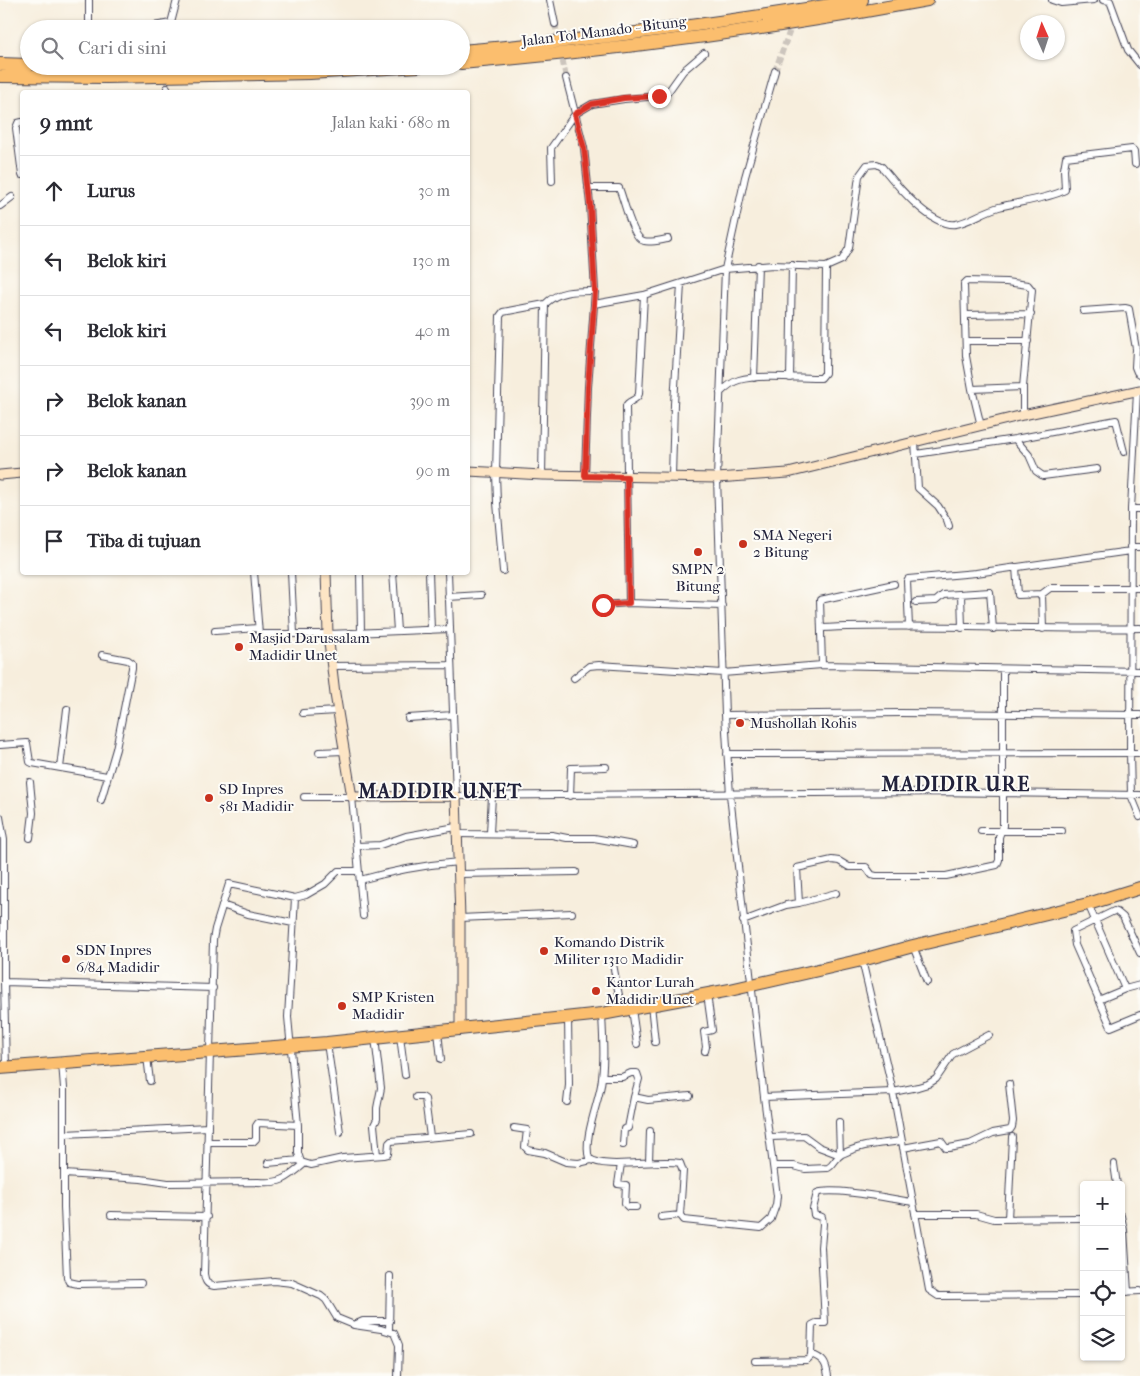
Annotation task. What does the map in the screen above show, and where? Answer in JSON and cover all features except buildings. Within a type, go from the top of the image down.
[{"type":"highway","name":"Jalan Tol Manado - Bitung","points":[[470,50],[567,41],[773,14],[862,0]]},
{"type":"highway","name":"Jalan Tol Manado - Bitung","points":[[470,62],[568,53],[718,34],[927,0]]},
{"type":"highway","points":[[0,64],[20,65]]},
{"type":"highway","points":[[0,76],[106,77],[203,75]]},
{"type":"highway","points":[[3,1068],[326,1043],[602,1014],[751,985],[862,960],[1088,904],[1140,888]]},
{"type":"street","points":[[89,0],[89,20]]},
{"type":"street","points":[[173,20],[177,0]]},
{"type":"street","points":[[550,0],[556,24]]},
{"type":"street","points":[[1052,0],[1061,3],[1094,0]]},
{"type":"street","points":[[1103,0],[1110,0],[1128,50],[1140,65]]},
{"type":"street","points":[[552,181],[551,148],[575,114],[592,104],[624,98],[659,96],[668,92],[683,71],[704,53]]},
{"type":"street","points":[[514,1128],[527,1130],[525,1147],[528,1150],[545,1153],[566,1162],[579,1163],[591,1160],[621,1164],[677,1162],[681,1165],[682,1171],[680,1215],[684,1220],[753,1228],[765,1226],[771,1219],[776,1205],[730,795],[725,715],[717,478],[725,269],[745,177],[776,72]]},
{"type":"street","points":[[566,78],[584,148],[595,291],[588,387],[585,476]]},
{"type":"street","points":[[20,122],[16,128],[20,159]]},
{"type":"street","points":[[594,304],[644,295],[725,269],[758,265],[826,267],[836,263],[846,255],[849,248],[860,176],[862,170],[867,165],[877,164],[882,167],[922,209],[938,220],[950,224],[962,222],[990,209],[1025,202],[1066,190],[1064,169],[1066,157],[1132,149],[1134,151],[1135,164]]},
{"type":"street","points":[[588,188],[618,188],[634,231],[639,238],[645,242],[668,239]]},
{"type":"street","points":[[0,206],[12,196]]},
{"type":"street","points":[[754,378],[758,265]]},
{"type":"street","points":[[790,378],[792,265]]},
{"type":"street","points":[[720,394],[725,388],[739,380],[754,378],[821,378],[825,373],[826,267]]},
{"type":"street","points":[[981,426],[972,389],[966,341],[964,284],[970,280],[1028,285],[1032,290],[1023,388],[1023,415]]},
{"type":"street","points":[[672,478],[681,284]]},
{"type":"street","points":[[542,475],[545,304],[549,299],[564,292],[595,291]]},
{"type":"street","points":[[629,603],[626,404],[636,399],[639,394],[644,295]]},
{"type":"street","points":[[503,571],[496,473],[500,316],[504,312],[545,304]]},
{"type":"street","points":[[1083,310],[1129,309],[1136,350],[1135,367],[1140,374]]},
{"type":"street","points":[[965,315],[1031,314]]},
{"type":"street","points":[[966,341],[1028,341]]},
{"type":"street","points":[[972,389],[1023,388]]},
{"type":"street","points":[[470,471],[672,478],[717,478],[788,473],[1023,415],[1139,390],[1130,549],[1132,671],[1130,753],[1131,795],[1140,817]]},
{"type":"street","points":[[916,454],[1015,440],[1116,420],[1124,452]]},
{"type":"street","points":[[1015,440],[1029,455],[1036,471],[1042,476],[1097,468]]},
{"type":"street","points":[[915,442],[918,488],[938,506],[949,526]]},
{"type":"street","points":[[0,475],[20,473]]},
{"type":"street","points":[[1131,509],[1140,509]]},
{"type":"street","points":[[909,627],[908,578],[976,573],[1140,547]]},
{"type":"street","points":[[1016,567],[1018,595],[1042,594],[1050,588],[1140,588]]},
{"type":"street","points":[[254,575],[259,634],[328,634],[449,629]]},
{"type":"street","points":[[291,575],[294,634]]},
{"type":"street","points":[[326,575],[331,666],[352,798],[363,916]]},
{"type":"street","points":[[360,575],[361,632]]},
{"type":"street","points":[[393,575],[397,631]]},
{"type":"street","points":[[429,575],[431,630]]},
{"type":"street","points":[[448,575],[460,918],[460,1030]]},
{"type":"street","points":[[822,665],[820,600],[894,584]]},
{"type":"street","points":[[916,602],[936,601],[942,595],[990,592],[993,629]]},
{"type":"street","points":[[962,594],[962,628]]},
{"type":"street","points":[[1042,594],[1043,629]]},
{"type":"street","points":[[448,597],[481,595]]},
{"type":"street","points":[[603,605],[629,603],[722,606]]},
{"type":"street","points":[[215,630],[258,628]]},
{"type":"street","points":[[821,628],[1140,628]]},
{"type":"street","points":[[101,800],[116,750],[132,668],[132,663],[128,660],[102,655]]},
{"type":"street","points":[[331,666],[451,665]]},
{"type":"street","points":[[574,678],[589,666],[599,665],[724,673],[822,665],[1140,671]]},
{"type":"street","points":[[799,903],[797,868],[822,861],[839,861],[849,867],[866,867],[874,876],[946,876],[998,865],[1002,832],[1003,793],[1003,669]]},
{"type":"street","points":[[60,768],[67,709]]},
{"type":"street","points":[[302,713],[338,711]]},
{"type":"street","points":[[725,715],[900,713],[1140,715]]},
{"type":"street","points":[[408,718],[453,715]]},
{"type":"street","points":[[0,744],[27,743],[31,763],[107,776]]},
{"type":"street","points":[[319,752],[344,751]]},
{"type":"street","points":[[727,754],[1140,754]]},
{"type":"street","points":[[570,796],[571,768],[606,767]]},
{"type":"street","points":[[30,782],[33,813],[30,838]]},
{"type":"street","points":[[304,797],[931,792],[1140,795]]},
{"type":"street","points":[[490,834],[492,796]]},
{"type":"street","points":[[0,817],[4,840],[2,867],[3,1068]]},
{"type":"street","points":[[357,846],[380,845],[406,836],[456,830],[490,834],[535,834],[567,838],[594,838],[633,845]]},
{"type":"street","points":[[981,830],[1002,832],[1062,831]]},
{"type":"street","points":[[360,880],[402,869],[458,862]]},
{"type":"street","points":[[358,871],[338,871],[325,884],[306,895],[295,898],[229,884],[213,940],[204,1274],[210,1285],[220,1286],[274,1281],[292,1284],[321,1296],[326,1300],[337,1318],[354,1325],[388,1330],[394,1333],[399,1345],[398,1376]]},
{"type":"street","points":[[458,874],[576,872]]},
{"type":"street","points":[[744,921],[786,905],[836,893]]},
{"type":"street","points":[[64,1174],[140,1179],[168,1183],[207,1184],[277,1182],[293,1174],[302,1162],[290,1046],[288,996],[295,898]]},
{"type":"street","points":[[1088,904],[1125,989]]},
{"type":"street","points":[[222,905],[248,914],[293,923]]},
{"type":"street","points":[[1140,953],[1120,912],[1114,912],[1094,920],[1075,929],[1072,934],[1111,1027],[1140,1015]]},
{"type":"street","points":[[460,918],[572,913]]},
{"type":"street","points":[[913,946],[927,982]]},
{"type":"street","points":[[862,960],[893,1092],[929,1290],[938,1296],[1080,1295]]},
{"type":"street","points":[[613,964],[637,1044]]},
{"type":"street","points":[[4,982],[213,988]]},
{"type":"street","points":[[1098,998],[1102,999],[1140,985]]},
{"type":"street","points":[[704,1051],[706,1047],[704,1032],[712,1030],[706,994]]},
{"type":"street","points":[[650,1005],[655,1042]]},
{"type":"street","points":[[591,1160],[588,1154],[590,1131],[602,1077],[604,1056],[602,1014]]},
{"type":"street","points":[[567,1102],[569,1085],[568,1018]]},
{"type":"street","points":[[438,1032],[441,1059]]},
{"type":"street","points":[[764,1097],[893,1092],[928,1084],[936,1079],[952,1054],[989,1035]]},
{"type":"street","points":[[400,1036],[405,1075]]},
{"type":"street","points":[[375,1038],[381,1088],[377,1119],[374,1125],[377,1155]]},
{"type":"street","points":[[326,1043],[340,1132]]},
{"type":"street","points":[[147,1057],[150,1081]]},
{"type":"street","points":[[62,1063],[65,1134],[66,1271],[69,1282],[78,1284],[141,1283]]},
{"type":"street","points":[[602,1077],[622,1077],[631,1073],[637,1073],[639,1079],[628,1128],[624,1130],[623,1145]]},
{"type":"street","points":[[903,1148],[941,1141],[946,1148],[949,1148],[970,1144],[993,1133],[1010,1130],[1013,1121],[1009,1084]]},
{"type":"street","points":[[634,1097],[656,1100],[690,1096]]},
{"type":"street","points":[[416,1097],[422,1097],[425,1100],[430,1137]]},
{"type":"street","points":[[839,1122],[840,1155]]},
{"type":"street","points":[[208,1142],[253,1142],[256,1139],[256,1126],[258,1124],[298,1125]]},
{"type":"street","points":[[65,1134],[208,1128]]},
{"type":"street","points":[[649,1162],[650,1131]]},
{"type":"street","points":[[268,1163],[302,1162],[311,1164],[352,1157],[388,1154],[391,1141],[471,1134]]},
{"type":"street","points":[[769,1137],[804,1136],[819,1146],[840,1155]]},
{"type":"street","points":[[1008,1218],[1012,1137]]},
{"type":"street","points":[[773,1166],[794,1166],[805,1169],[828,1168],[831,1167],[840,1155],[871,1144],[901,1141]]},
{"type":"street","points":[[621,1164],[618,1184],[626,1185],[625,1204],[636,1207]]},
{"type":"street","points":[[1114,1164],[1116,1181]]},
{"type":"street","points":[[756,1361],[807,1360],[812,1354],[812,1325],[816,1323],[824,1324],[826,1322],[821,1247],[823,1221],[822,1217],[813,1213],[815,1196],[819,1192],[852,1193],[913,1202]]},
{"type":"street","points":[[915,1214],[976,1214],[994,1219],[1080,1218]]},
{"type":"street","points":[[111,1215],[207,1217]]},
{"type":"street","points":[[660,1217],[680,1215]]},
{"type":"street","points":[[1123,1226],[1124,1271]]},
{"type":"street","points":[[388,1330],[390,1321],[390,1276]]},
{"type":"street","points":[[1125,1292],[1140,1291]]},
{"type":"street","points":[[354,1325],[363,1321],[390,1321]]},
{"type":"street","points":[[812,1354],[822,1358],[828,1376]]},
{"type":"tunnel","points":[[775,71],[793,22]]},
{"type":"tunnel","points":[[555,24],[559,42]]},
{"type":"tunnel","points":[[561,52],[566,78]]},
{"type":"tunnel","points":[[167,75],[167,88]]},
{"type":"place","name":"SMA Negeri 2 Bitung","points":[[743,544]]},
{"type":"place","name":"SMPN 2 Bitung","points":[[698,552]]},
{"type":"place","name":"Masjid Darussalam Madidir Unet","points":[[239,647]]},
{"type":"place","name":"Mushollah Rohis","points":[[740,723]]},
{"type":"place","name":"SD Inpres 581 Madidir","points":[[209,798]]},
{"type":"place","name":"Komando Distrik Militer 1310 Madidir","points":[[544,951]]},
{"type":"place","name":"SDN Inpres 6/84 Madidir","points":[[66,959]]},
{"type":"place","name":"Kantor Lurah Madidir Unet","points":[[596,991]]},
{"type":"place","name":"SMP Kristen Madidir","points":[[342,1006]]},
{"type":"district","name":"MADIDIR URE","points":[[956,784]]},
{"type":"district","name":"MADIDIR UNET","points":[[440,791]]},
{"type":"route","points":[[603,605],[629,603],[627,477],[585,476],[588,387],[595,291],[590,204],[584,148],[575,114],[592,104],[624,98],[659,96]]}]
